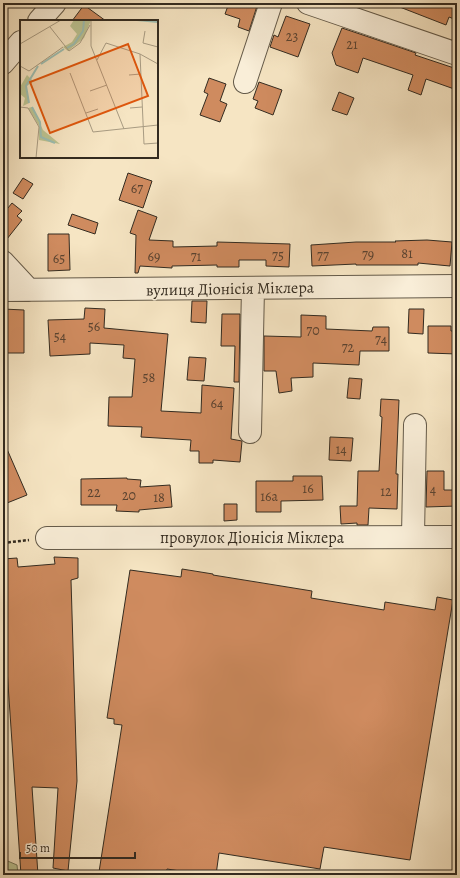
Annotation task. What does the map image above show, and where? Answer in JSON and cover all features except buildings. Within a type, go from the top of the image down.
[{"type":"street","points":[[40,20],[55,3]]},
{"type":"street","points":[[245,82],[271,3]]},
{"type":"street","points":[[314,4],[457,54]]},
{"type":"street","points":[[3,63],[20,43]]},
{"type":"street","points":[[3,262],[29,290]]},
{"type":"street","name":"вулиця Діонісія Міклера","points":[[3,290],[457,286]]},
{"type":"street","points":[[250,432],[253,288]]},
{"type":"street","points":[[413,536],[415,425]]},
{"type":"street","name":"провулок Діонісія Міклера","points":[[47,538],[457,536]]},
{"type":"path","points":[[3,543],[47,538]]},
{"type":"green space","points":[[3,859],[17,865],[18,875],[3,875]]}]
